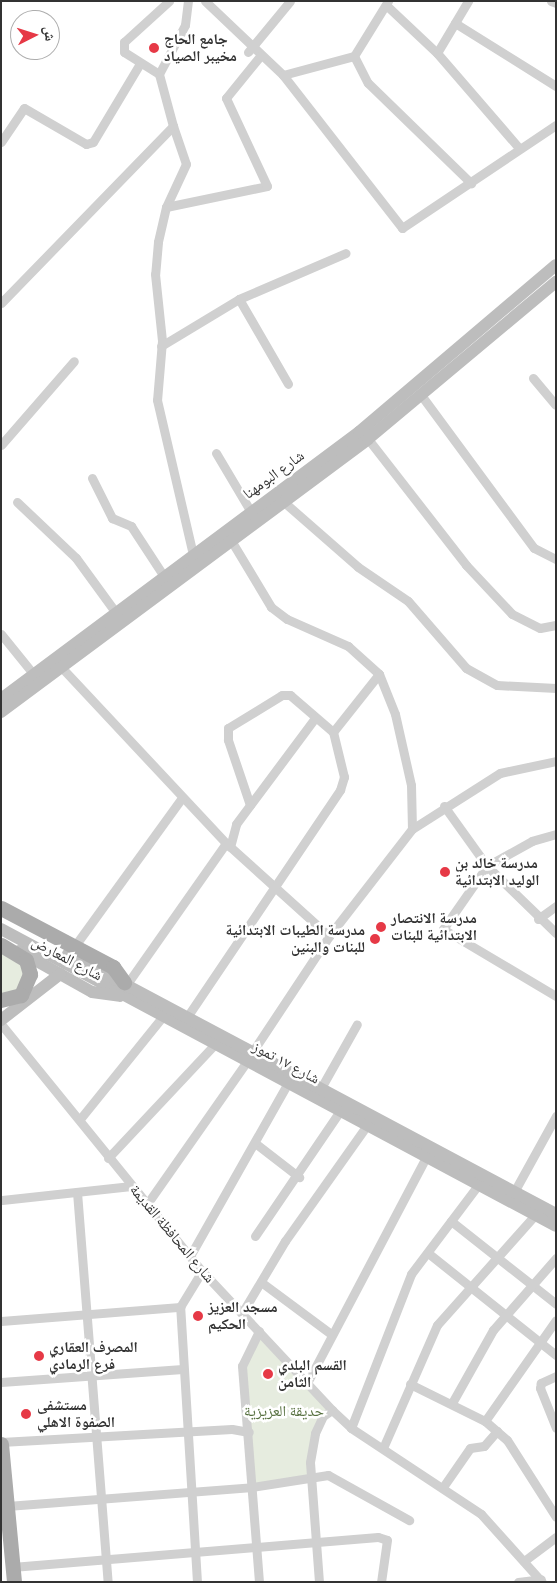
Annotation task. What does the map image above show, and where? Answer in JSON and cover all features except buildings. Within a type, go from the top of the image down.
[{"type":"main road","points":[[1,908],[113,967],[124,988]]},
{"type":"main road","points":[[1,944],[26,960],[30,974],[21,995],[1,1000]]},
{"type":"main road","points":[[1,1443],[13,1574]]},
{"type":"street","points":[[159,74],[139,66],[124,52],[124,42],[168,1]]},
{"type":"street","points":[[188,1],[185,25],[159,74],[173,126],[186,164],[166,207],[155,274],[161,346],[157,400],[194,558]]},
{"type":"street","points":[[205,1],[250,50],[261,55],[283,74],[402,228],[471,183],[518,147],[556,125]]},
{"type":"street","points":[[250,50],[290,1]]},
{"type":"street","points":[[437,53],[468,1]]},
{"type":"street","points":[[552,1],[556,4]]},
{"type":"street","points":[[283,74],[354,56],[387,3],[437,53],[518,147]]},
{"type":"street","points":[[455,23],[556,86]]},
{"type":"street","points":[[166,207],[267,186],[226,98],[261,55]]},
{"type":"street","points":[[354,56],[368,84],[471,183]]},
{"type":"street","points":[[1,142],[24,108],[86,144],[93,142],[139,66]]},
{"type":"street","points":[[1,303],[173,126]]},
{"type":"street","points":[[161,346],[239,299],[346,253]]},
{"type":"street","name":"شارع البومهنا","points":[[1,712],[63,669],[165,578],[359,432],[556,265]]},
{"type":"street","name":"شارع البومهنا","points":[[1,699],[232,542],[368,439],[556,282]]},
{"type":"street","points":[[239,299],[288,384]]},
{"type":"street","points":[[1,445],[74,361]]},
{"type":"street","points":[[533,378],[556,406]]},
{"type":"street","points":[[421,395],[534,548],[556,560]]},
{"type":"street","points":[[368,439],[466,565],[512,614],[540,628],[556,625]]},
{"type":"street","points":[[216,452],[251,512]]},
{"type":"street","points":[[92,478],[112,518],[132,526],[165,578]]},
{"type":"street","points":[[17,502],[76,558],[119,619]]},
{"type":"street","points":[[285,502],[358,567],[408,601],[466,668],[497,685],[556,688]]},
{"type":"street","points":[[232,542],[271,607],[287,619],[348,646],[379,674],[395,714],[411,784],[412,829]]},
{"type":"street","points":[[1,634],[35,676]]},
{"type":"street","points":[[63,669],[228,845],[329,936]]},
{"type":"street","points":[[333,732],[379,674]]},
{"type":"street","points":[[187,1017],[340,790],[344,777],[333,732],[290,695],[282,695],[228,728],[228,740],[250,805]]},
{"type":"street","points":[[124,988],[228,845],[236,824],[315,718]]},
{"type":"street","points":[[147,1204],[250,1056],[329,936],[412,829],[444,806],[500,773],[556,761]]},
{"type":"street","points":[[74,947],[182,798]]},
{"type":"street","points":[[444,806],[487,866],[538,919],[556,933]]},
{"type":"street","points":[[556,834],[532,841],[487,866],[443,929],[556,996]]},
{"type":"street","points":[[538,919],[556,906]]},
{"type":"street","name":"شارع ١٧ تموز","points":[[1,921],[124,988],[187,1017],[215,1044],[250,1056],[288,1083],[556,1226]]},
{"type":"street","name":"شارع ١٧ تموز","points":[[1,928],[96,978],[124,988],[162,1016],[201,1030],[250,1056],[321,1088],[556,1214]]},
{"type":"street","name":"شارع المعارض","points":[[1,944],[97,994],[124,988]]},
{"type":"street","points":[[1,1020],[60,974]]},
{"type":"street","points":[[80,1119],[162,1016]]},
{"type":"street","name":"شارع المحافظة القديمة","points":[[1,1024],[80,1119],[108,1158],[202,1271],[332,1410],[352,1428],[481,1514],[541,1580]]},
{"type":"street","points":[[321,1088],[357,1024]]},
{"type":"street","points":[[108,1158],[215,1044]]},
{"type":"street","points":[[190,1256],[216,1202],[255,1143],[288,1083]]},
{"type":"street","points":[[255,1236],[299,1177],[340,1111]]},
{"type":"street","points":[[514,1192],[556,1116]]},
{"type":"street","points":[[242,1312],[367,1125]]},
{"type":"street","points":[[255,1143],[299,1177]]},
{"type":"street","points":[[307,1383],[331,1334],[426,1157]]},
{"type":"street","points":[[352,1428],[404,1288],[478,1185]]},
{"type":"street","points":[[2,1200],[131,1186]]},
{"type":"street","points":[[77,1192],[90,1375],[108,1582]]},
{"type":"street","points":[[383,1448],[437,1325],[470,1285],[535,1215]]},
{"type":"street","points":[[451,1221],[556,1304]]},
{"type":"street","points":[[428,1253],[556,1355]]},
{"type":"street","points":[[452,1403],[505,1314],[556,1258]]},
{"type":"street","points":[[197,1582],[180,1307],[202,1271]]},
{"type":"street","points":[[261,1282],[331,1334]]},
{"type":"street","points":[[1,1321],[180,1307]]},
{"type":"street","points":[[485,1421],[538,1340],[556,1320]]},
{"type":"street","points":[[259,1331],[242,1366],[249,1432],[259,1582]]},
{"type":"street","points":[[1,1382],[184,1369]]},
{"type":"street","points":[[556,1376],[540,1384],[556,1428]]},
{"type":"street","points":[[410,1384],[452,1403],[485,1421],[497,1431],[556,1516]]},
{"type":"street","points":[[319,1582],[310,1477],[315,1433],[323,1416],[332,1410]]},
{"type":"street","points":[[1,1443],[187,1431],[249,1432]]},
{"type":"street","points":[[443,1487],[470,1448],[484,1446],[497,1431]]},
{"type":"street","points":[[7,1506],[100,1497],[252,1487],[310,1477],[333,1476],[409,1520]]},
{"type":"street","points":[[524,1561],[556,1537]]},
{"type":"street","points":[[13,1574],[106,1559],[316,1541],[384,1538],[387,1546],[381,1582]]},
{"type":"street","points":[[518,1582],[541,1580]]},
{"type":"green space","points":[[1,951],[25,969],[19,990],[1,994]]},
{"type":"green space","name":"حديقة العزيزية","points":[[259,1331],[331,1408],[315,1433],[310,1475],[252,1487],[243,1360]]},
{"type":"place","name":"جامع الحاج مخيبر الصياد","points":[[154,48]]},
{"type":"place","name":"مدرسة خالد بن الوليد الابتدائية","points":[[445,872]]},
{"type":"place","name":"مدرسة الانتصار الابتدائية للبنات","points":[[381,927]]},
{"type":"place","name":"مدرسة الطيبات الابتدائية للبنات والبنين","points":[[375,939]]},
{"type":"place","name":"مسجد العزيز الحكيم","points":[[198,1316]]},
{"type":"place","name":"المصرف العقاري فرع الرمادي","points":[[39,1356]]},
{"type":"place","name":"القسم البلدي الثامن","points":[[268,1374]]},
{"type":"place","name":"مستشفى الصفوة الاهلي","points":[[26,1414]]}]
